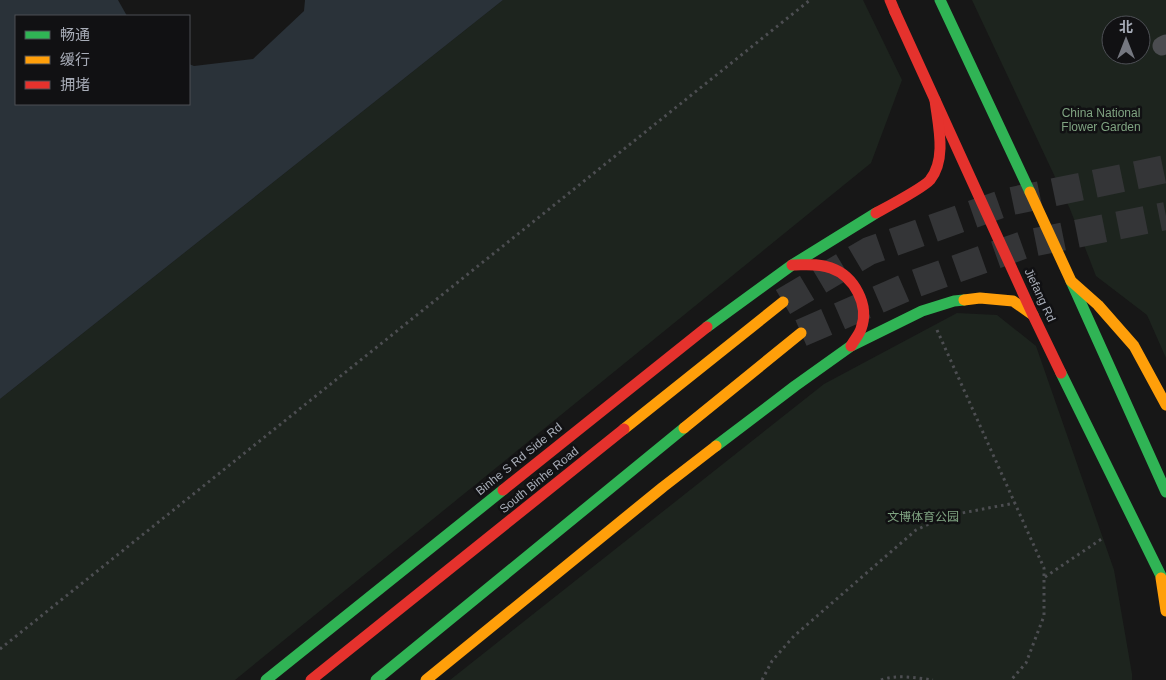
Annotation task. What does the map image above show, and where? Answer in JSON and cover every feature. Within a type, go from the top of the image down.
[{"type":"main road","name":"Jiefang Rd","points":[[890,0],[1033,315],[1164,582],[1166,611]]},
{"type":"main road","points":[[940,0],[1071,281],[1166,492]]},
{"type":"main road","name":"Binhe S Rd Side Rd","points":[[266,680],[698,334],[792,265],[929,182],[938,165],[940,139],[935,100]]},
{"type":"main road","points":[[792,265],[820,265],[844,273],[856,286],[863,302],[862,327],[851,346]]},
{"type":"main road","points":[[1071,281],[1098,305],[1134,346],[1166,405]]},
{"type":"main road","points":[[426,680],[663,487],[795,386],[851,346],[922,311],[954,301],[980,298],[1013,301],[1033,315]]},
{"type":"main road","name":"South Binhe Road","points":[[311,680],[783,302]]},
{"type":"main road","points":[[376,680],[802,333]]},
{"type":"main road","points":[[1158,475],[1166,485]]},
{"type":"path","points":[[0,649],[810,0]]},
{"type":"path","points":[[935,325],[1044,568],[1044,616],[1026,663],[1011,680]]},
{"type":"path","points":[[762,680],[772,661],[794,636],[916,530],[946,516],[1015,503]]},
{"type":"path","points":[[1045,577],[1103,538]]},
{"type":"path","points":[[881,680],[886,678],[933,680]]},
{"type":"green space","points":[[503,0],[863,0],[902,80],[871,163],[235,680],[0,680],[0,399]]},
{"type":"green space","name":"China National Flower Garden","points":[[972,0],[1166,0],[1166,358],[1147,315],[1096,276],[1070,209]]},
{"type":"green space","name":"文博体育公园","points":[[957,313],[997,315],[1036,346],[1114,570],[1132,680],[450,680],[824,384]]},
{"type":"shaded area","points":[[0,0],[118,0],[126,15],[15,15],[15,105],[190,105],[190,64],[194,66],[253,59],[304,11],[305,0],[503,0],[0,399]]},
{"type":"tunnel","points":[[783,302],[869,251],[1007,202],[1166,169]]},
{"type":"tunnel","points":[[801,333],[914,284],[1026,244],[1166,216]]},
{"type":"traffic: fast","points":[[940,0],[1030,192]]},
{"type":"traffic: fast","points":[[707,327],[792,265],[876,213]]},
{"type":"traffic: fast","points":[[1071,281],[1166,492]]},
{"type":"traffic: fast","points":[[716,446],[851,346],[922,311],[954,301],[964,300]]},
{"type":"traffic: fast","points":[[1061,373],[1166,586]]},
{"type":"traffic: fast","points":[[376,680],[684,428]]},
{"type":"traffic: fast","points":[[266,680],[503,490]]},
{"type":"traffic: slow","points":[[1030,192],[1071,281],[1098,305],[1134,346],[1166,405]]},
{"type":"traffic: slow","points":[[964,300],[980,298],[1013,301],[1033,315]]},
{"type":"traffic: slow","points":[[624,429],[783,302]]},
{"type":"traffic: slow","points":[[684,428],[801,333]]},
{"type":"traffic: slow","points":[[426,680],[716,446]]},
{"type":"traffic: slow","points":[[1161,578],[1166,611]]},
{"type":"traffic: jam","points":[[890,0],[895,12]]},
{"type":"traffic: jam","points":[[895,12],[1061,373]]},
{"type":"traffic: jam","points":[[876,213],[920,188],[930,180],[935,172],[940,152],[935,100]]},
{"type":"traffic: jam","points":[[792,265],[826,266],[839,272],[853,284],[862,301],[863,320],[860,331],[851,346]]},
{"type":"traffic: jam","points":[[503,490],[707,327]]},
{"type":"traffic: jam","points":[[311,680],[624,429]]}]
